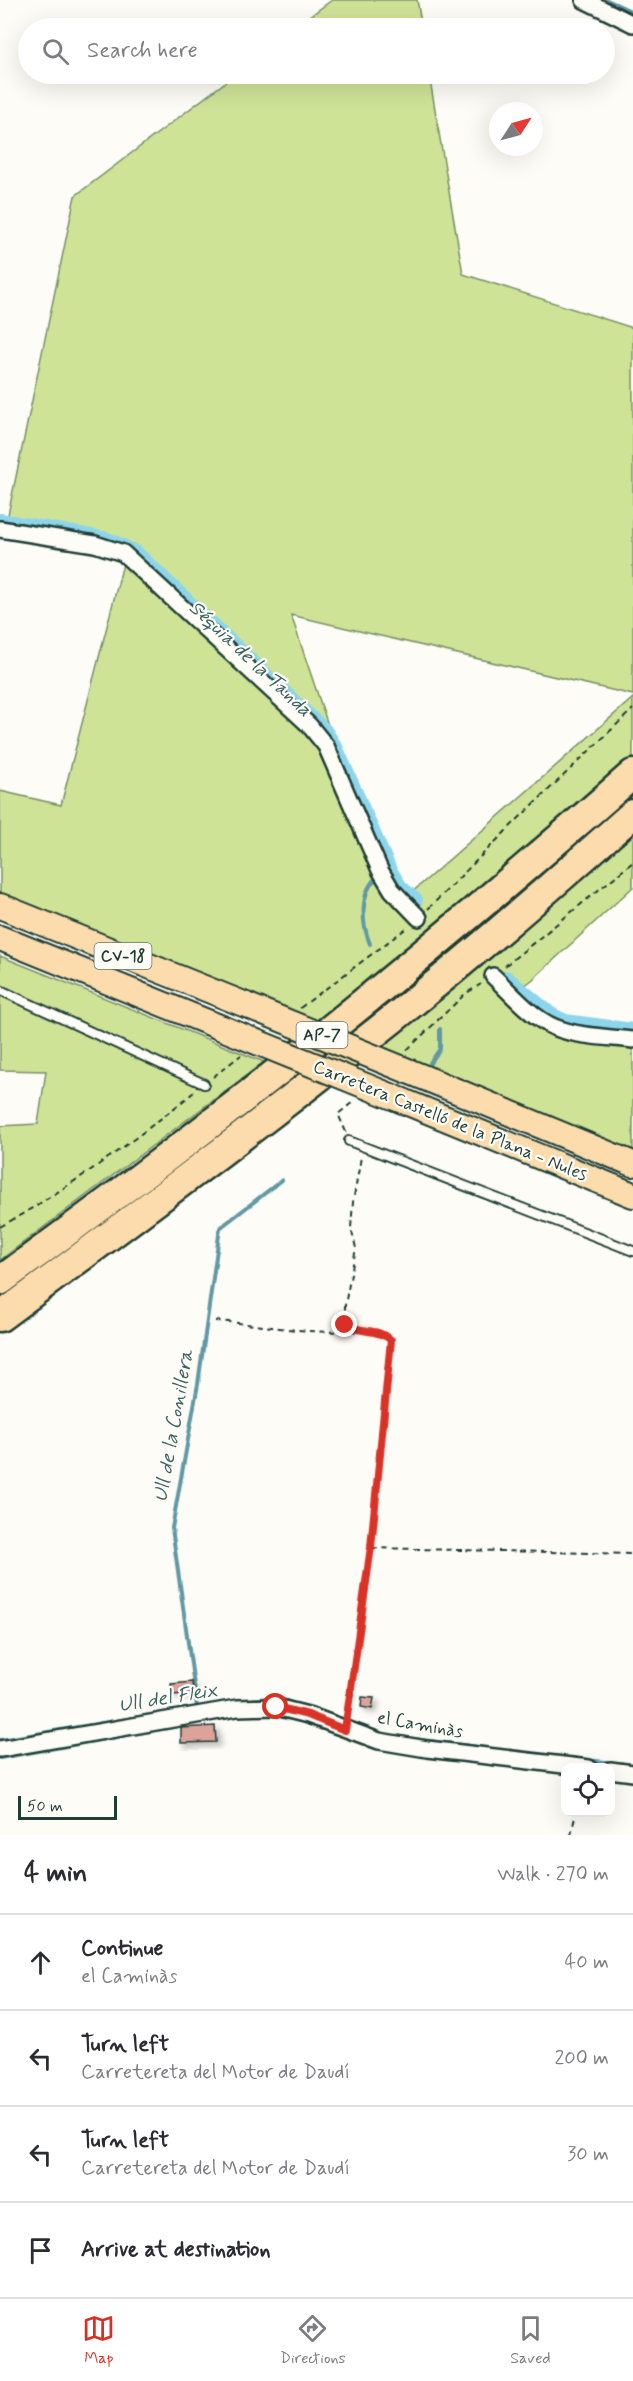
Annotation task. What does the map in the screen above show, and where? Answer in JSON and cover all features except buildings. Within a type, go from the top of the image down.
[{"type":"highway","name":"AP-7","points":[[0,1281],[197,1135],[348,1015],[511,882],[633,774]]},
{"type":"highway","name":"AP-7","points":[[0,1317],[205,1164],[367,1039],[527,908],[633,814]]},
{"type":"main road","name":"Carretera Castelló de la Plana - Nules","points":[[0,906],[633,1164]]},
{"type":"main road","name":"Carretera Castelló de la Plana - Nules","points":[[0,938],[633,1195]]},
{"type":"street","points":[[584,0],[633,24]]},
{"type":"street","points":[[0,529],[95,544],[123,553],[300,717],[315,731],[326,746],[380,870],[392,890],[419,918]]},
{"type":"street","points":[[493,976],[530,1010],[553,1027],[572,1032],[633,1040]]},
{"type":"street","name":"el Caminàs","points":[[0,1749],[237,1708],[276,1707],[308,1715],[379,1741],[427,1749],[561,1764]]},
{"type":"street","points":[[615,1771],[633,1773]]},
{"type":"lane","points":[[0,990],[204,1084]]},
{"type":"lane","points":[[349,1140],[633,1251]]},
{"type":"path","points":[[292,1014],[419,918],[633,709]]},
{"type":"path","points":[[493,976],[633,862]]},
{"type":"path","points":[[0,1227],[57,1194],[128,1145],[248,1049]]},
{"type":"path","points":[[356,1331],[345,1325],[345,1305],[356,1248],[351,1228],[363,1146]]},
{"type":"path","points":[[215,1321],[256,1324],[295,1331],[382,1332],[391,1340],[371,1547],[345,1730]]},
{"type":"path","points":[[371,1547],[633,1554]]},
{"type":"path","points":[[571,1835],[575,1817]]},
{"type":"green space","points":[[332,0],[417,0],[420,18],[308,18]]},
{"type":"green space","points":[[223,84],[431,84],[463,274],[633,328],[633,695],[291,615],[330,731],[326,746],[402,901],[633,698],[633,764],[321,1028],[0,898],[0,791],[61,805],[123,564],[123,553],[5,529],[75,196]]},
{"type":"green space","points":[[633,825],[633,887],[532,980],[512,995],[553,1028],[633,1041],[633,1157],[367,1047]]},
{"type":"green space","points":[[0,956],[264,1062],[0,1260],[0,1126],[38,1124],[46,1071],[0,1070]]},
{"type":"waterway","points":[[607,0],[633,12]]},
{"type":"waterway","name":"Séquia de la Tanda","points":[[0,520],[108,539],[136,552],[325,730],[337,749],[390,870],[401,887],[416,900]]},
{"type":"waterway","name":"Ull de la Conillera","points":[[370,944],[365,928],[364,910],[367,892],[376,878]]},
{"type":"waterway","name":"Séquia de la Tanda","points":[[506,977],[551,1014],[565,1021],[633,1030]]},
{"type":"waterway","name":"Ull de la Conillera","points":[[430,1063],[440,1049],[440,1029]]},
{"type":"waterway","name":"Ull de la Conillera","points":[[197,1707],[172,1528],[198,1384],[220,1228],[282,1180]]},
{"type":"waterway","name":"Ull del Fleix","points":[[243,1701],[276,1697],[297,1705]]},
{"type":"waterway","name":"Ull del Fleix","points":[[0,1740],[211,1705]]},
{"type":"waterway","name":"Ull de la Conillera","points":[[0,1758],[172,1727]]},
{"type":"waterway","name":"Ull del Fleix","points":[[398,1737],[486,1748]]},
{"type":"waterway","name":"Ull del Fleix","points":[[586,1760],[633,1765]]},
{"type":"route","points":[[276,1707],[308,1715],[345,1730],[371,1547],[391,1340],[382,1332],[356,1331],[345,1325]]}]
